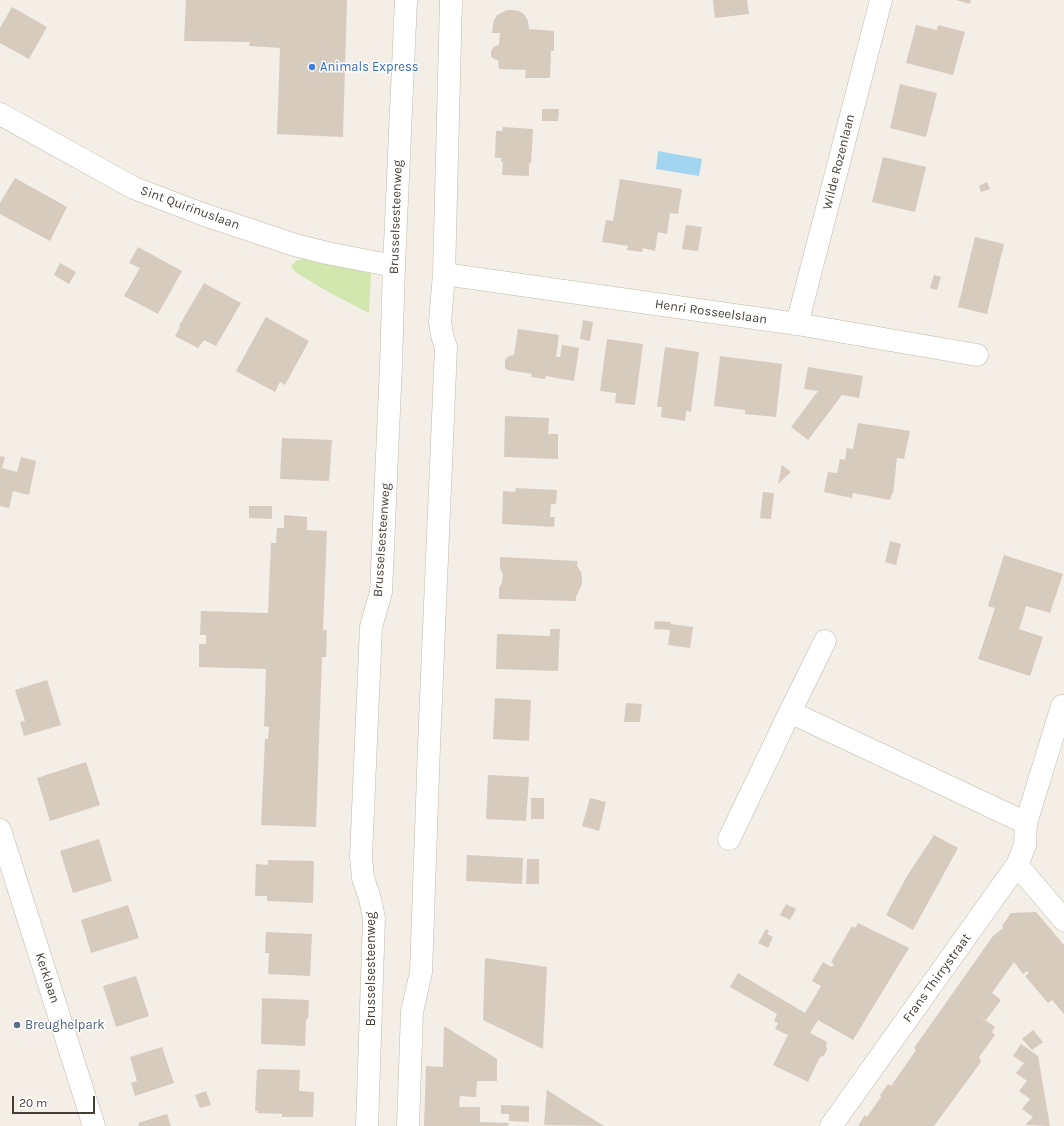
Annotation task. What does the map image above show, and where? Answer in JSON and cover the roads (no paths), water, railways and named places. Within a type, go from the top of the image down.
[{"type":"street","name":"Brusselsesteenweg","points":[[368,1126],[374,918],[363,878],[361,856],[371,627],[381,592],[406,0]]},
{"type":"street","points":[[408,1126],[412,1012],[421,972],[429,738],[446,348],[440,322],[444,274],[451,0]]},
{"type":"street","name":"Wilde Rozenlaan","points":[[797,324],[881,0]]},
{"type":"street","name":"Sint Quirinuslaan","points":[[0,114],[134,188],[202,214],[295,245],[394,266]]},
{"type":"street","name":"Henri Rosseelslaan","points":[[444,274],[797,324],[976,355]]},
{"type":"street","points":[[728,839],[825,641]]},
{"type":"street","name":"Frans Thirrystraat","points":[[831,1126],[1017,865],[1025,845],[1026,823],[1062,706]]},
{"type":"street","points":[[790,712],[1026,823]]},
{"type":"street","name":"Kerklaan","points":[[0,832],[94,1126]]},
{"type":"street","points":[[1017,865],[1064,920]]},
{"type":"water","points":[[658,151],[702,159],[699,176],[656,169]]},
{"type":"place","name":"Animals Express","points":[[312,67]]},
{"type":"place","name":"Breughelpark","points":[[17,1025]]}]
